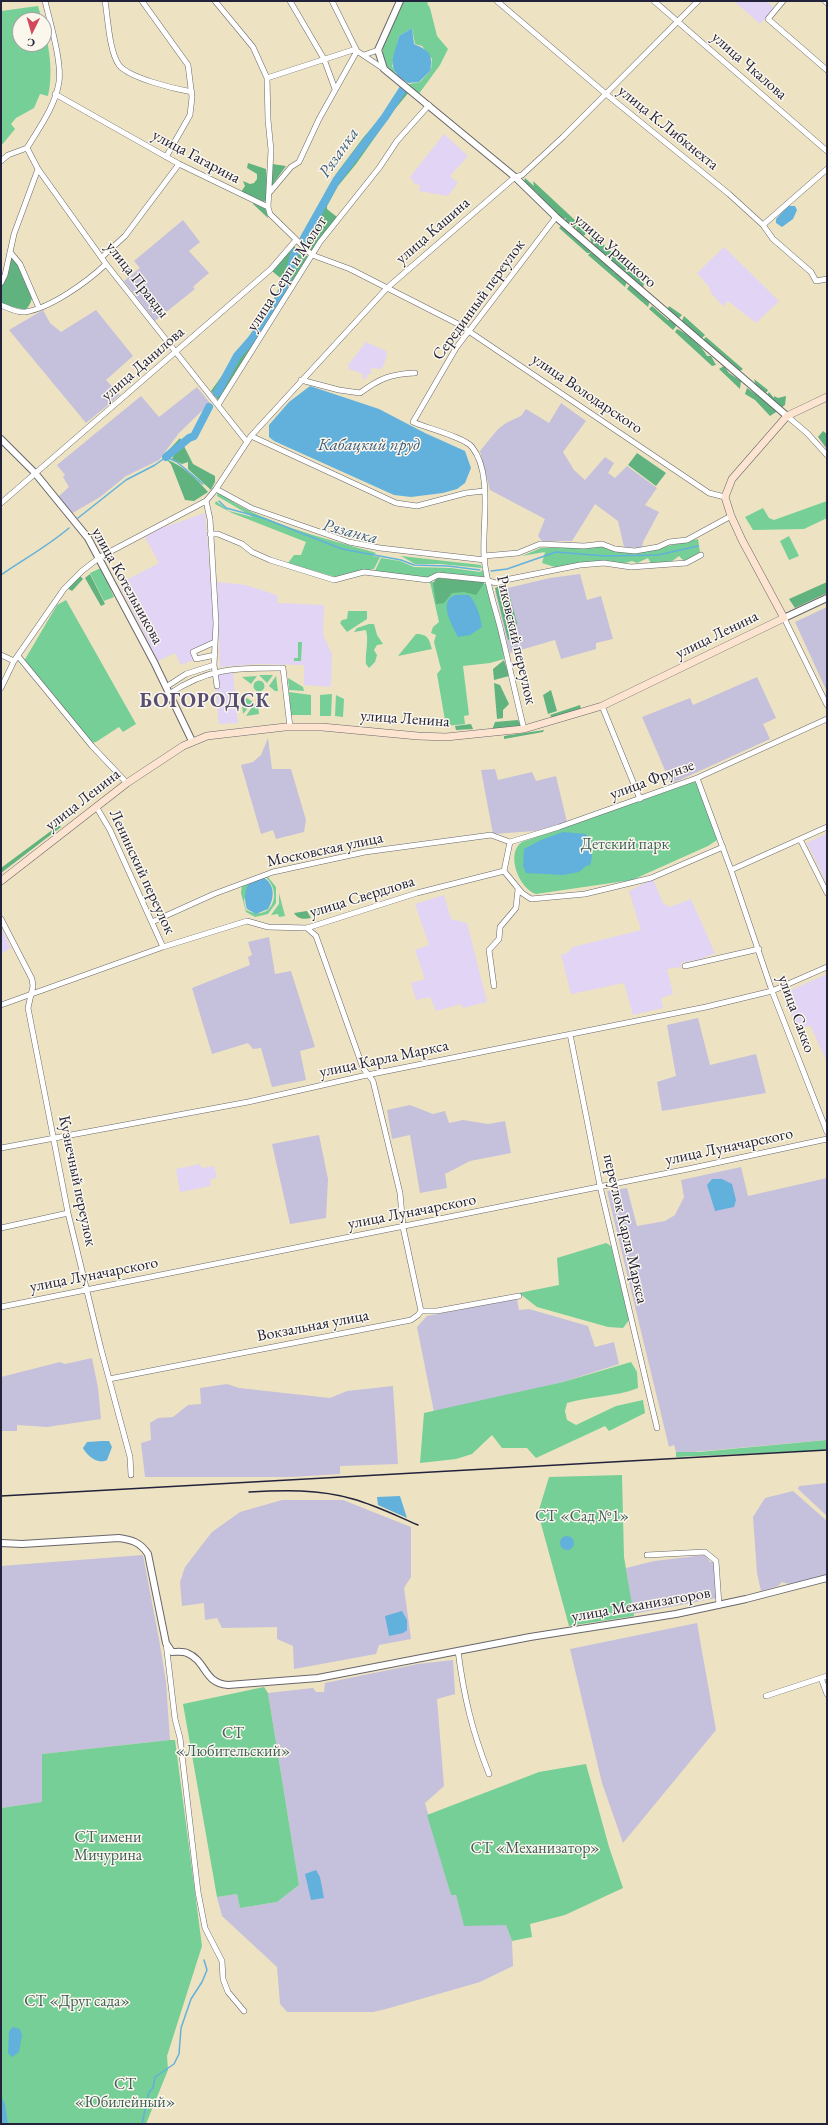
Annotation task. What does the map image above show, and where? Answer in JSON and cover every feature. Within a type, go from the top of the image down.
[{"type":"main road","points":[[784,618],[731,516],[725,497],[732,479],[787,416],[827,397]]},
{"type":"main road","name":"улица Ленина","points":[[1,881],[97,808],[127,783],[192,742],[220,734],[290,727],[322,727],[418,736],[446,737],[524,729],[584,713],[602,706],[784,618]]},
{"type":"street","points":[[1,161],[8,155],[27,148],[47,115],[59,82],[56,56],[45,1]]},
{"type":"street","points":[[105,1],[114,52],[120,66],[140,77],[166,87],[192,92]]},
{"type":"street","points":[[142,1],[188,65],[192,92],[190,115],[166,157]]},
{"type":"street","points":[[215,1],[253,47],[267,78],[268,120],[271,150],[269,173],[270,192],[268,207]]},
{"type":"street","points":[[290,1],[324,59],[335,89]]},
{"type":"street","points":[[332,1],[356,50],[384,69]]},
{"type":"street","points":[[384,69],[378,50],[400,1]]},
{"type":"street","name":"улица К.Либкнехта","points":[[497,1],[763,225],[773,239],[812,272],[816,280],[827,279]]},
{"type":"street","name":"улица Чкалова","points":[[654,1],[827,151]]},
{"type":"street","name":"улица Кашина","points":[[206,501],[216,489],[251,436],[387,288],[515,177],[522,175],[606,94],[698,1]]},
{"type":"street","points":[[783,1],[768,19],[827,70]]},
{"type":"street","points":[[267,78],[356,50]]},
{"type":"street","points":[[270,192],[291,167],[299,162],[356,50]]},
{"type":"street","points":[[364,55],[378,50]]},
{"type":"street","name":"улица Урицкого","points":[[384,69],[515,177],[556,217],[807,433],[827,455]]},
{"type":"street","name":"улица Гагарина","points":[[55,94],[179,164],[268,207],[270,214],[312,255]]},
{"type":"street","name":"улица Серп и Молот","points":[[218,405],[320,242],[379,168],[397,141],[429,105]]},
{"type":"street","name":"улица Правды","points":[[27,148],[38,170],[106,264],[177,352],[246,442]]},
{"type":"street","points":[[102,257],[125,236],[179,164]]},
{"type":"street","points":[[763,225],[827,169]]},
{"type":"street","points":[[1,283],[5,275],[14,234],[38,170]]},
{"type":"street","name":"Серединный переулок","points":[[413,422],[456,348],[470,332],[556,217]]},
{"type":"street","name":"улица Данилова","points":[[1,503],[271,269],[296,240]]},
{"type":"street","points":[[10,252],[20,264],[39,308]]},
{"type":"street","name":"улица Володарского","points":[[312,255],[350,269],[458,324],[709,493],[725,497]]},
{"type":"street","points":[[1,305],[24,312],[39,308],[71,291],[106,264]]},
{"type":"street","points":[[301,380],[339,390],[360,393],[374,383],[396,373],[415,373]]},
{"type":"street","name":"Риковский переулок","points":[[413,422],[446,433],[471,446],[477,455],[484,480],[484,558],[487,580],[501,631],[524,729]]},
{"type":"street","points":[[251,436],[396,503],[417,506],[466,493],[484,491]]},
{"type":"street","name":"улица Котельникова","points":[[1,439],[35,473],[88,538],[100,557],[166,687],[192,742]]},
{"type":"street","points":[[216,489],[251,508],[349,542],[380,548],[484,558],[518,553],[540,544],[584,546],[602,544],[615,549],[635,551],[658,547],[669,542],[687,540],[731,516]]},
{"type":"street","points":[[1,688],[16,659],[64,589],[82,571],[100,557],[206,501],[210,519],[216,623],[214,673],[217,686]]},
{"type":"street","points":[[210,534],[218,534],[242,544],[252,552],[270,560],[334,580],[364,572],[428,580],[438,575],[487,580],[495,583],[580,565],[604,563],[632,567],[686,563],[701,555]]},
{"type":"street","name":"улица Ленина","points":[[784,618],[827,598]]},
{"type":"street","points":[[784,618],[827,705]]},
{"type":"street","points":[[215,655],[196,659],[193,652],[216,642]]},
{"type":"street","points":[[1,655],[16,659],[127,783]]},
{"type":"street","points":[[166,687],[186,674],[214,665]]},
{"type":"street","points":[[169,694],[188,682],[214,673],[233,669],[284,668],[290,727]]},
{"type":"street","points":[[602,706],[640,798]]},
{"type":"street","name":"улица Фрунзе","points":[[510,842],[559,827],[698,778],[827,719]]},
{"type":"street","name":"улица Сакко","points":[[698,778],[759,949],[772,991],[827,1132]]},
{"type":"street","name":"Ленинский переулок","points":[[97,808],[110,830],[163,947]]},
{"type":"street","points":[[731,870],[827,827]]},
{"type":"street","name":"Московская улица","points":[[152,922],[214,894],[273,872],[365,852],[483,836],[491,835],[510,842]]},
{"type":"street","points":[[800,839],[827,893]]},
{"type":"street","points":[[510,842],[504,871],[518,889],[532,899],[585,894],[616,888],[656,876],[723,847]]},
{"type":"street","name":"улица Свердлова","points":[[1,1005],[163,947],[247,920],[268,926],[307,928],[417,893],[504,871]]},
{"type":"street","points":[[494,986],[489,950],[499,939],[500,927],[516,908],[518,889]]},
{"type":"street","name":"Кузнечный переулок","points":[[1,919],[32,979],[33,986],[28,1008],[55,1137],[68,1213],[130,1458],[131,1475]]},
{"type":"street","points":[[307,928],[316,936],[367,1075],[373,1081],[398,1188],[403,1227],[421,1311],[437,1311],[519,1296]]},
{"type":"street","points":[[685,966],[759,949]]},
{"type":"street","name":"улица Карла Маркса","points":[[1,1148],[248,1102],[367,1075],[706,1007],[772,991],[827,967]]},
{"type":"street","name":"переулок Карла Маркса","points":[[570,1034],[600,1186],[657,1428]]},
{"type":"street","name":"улица Луначарского","points":[[1,1307],[403,1227],[827,1139]]},
{"type":"street","points":[[1,1228],[68,1213]]},
{"type":"street","name":"Вокзальная улица","points":[[109,1379],[411,1320],[421,1311]]},
{"type":"street","points":[[1,1543],[22,1544],[119,1538],[132,1540],[142,1545],[148,1554],[166,1643],[175,1719],[180,1738],[198,1892],[205,1928],[222,1961],[223,1979],[228,1992],[244,2011]]},
{"type":"street","points":[[647,1555],[705,1552],[716,1561],[719,1605]]},
{"type":"street","name":"улица Механизаторов","points":[[166,1643],[172,1652],[186,1652],[192,1655],[211,1680],[219,1684],[228,1685],[318,1678],[530,1636],[676,1614],[719,1605],[827,1578]]},
{"type":"street","points":[[458,1651],[464,1697],[474,1739],[489,1774]]},
{"type":"street","points":[[766,1696],[827,1676]]},
{"type":"street","points":[[821,1678],[827,1694]]},
{"type":"shaded area","points":[[734,1],[767,1],[774,8],[760,24]]},
{"type":"shaded area","points":[[444,134],[468,156],[450,176],[458,183],[448,196],[419,191],[420,185],[415,184],[410,177]]},
{"type":"shaded area","points":[[183,220],[200,242],[189,251],[209,273],[193,287],[195,289],[155,321],[124,281],[140,268],[134,261]]},
{"type":"shaded area","points":[[724,247],[779,301],[756,323],[728,301],[723,306],[711,293],[709,287],[697,273]]},
{"type":"shaded area","points":[[43,310],[50,323],[61,332],[96,310],[133,356],[106,380],[120,395],[86,423],[9,330]]},
{"type":"shaded area","points":[[366,342],[386,351],[387,355],[381,369],[371,368],[371,374],[368,374],[366,379],[362,379],[363,374],[349,369],[348,365]]},
{"type":"shaded area","points":[[197,387],[210,403],[179,433],[159,460],[126,476],[100,497],[71,514],[58,497],[69,487],[63,477],[65,475],[57,465],[141,396],[159,417]]},
{"type":"shaded area","points":[[561,403],[586,421],[563,452],[574,470],[585,480],[605,457],[614,463],[608,473],[615,478],[627,466],[657,488],[645,505],[659,512],[643,542],[642,548],[624,547],[618,521],[595,504],[572,541],[542,541],[538,536],[545,519],[490,490],[480,451],[498,429],[506,423],[521,416],[526,409],[549,423]]},
{"type":"shaded area","points":[[205,513],[214,614],[214,643],[193,652],[196,659],[181,665],[175,653],[158,661],[119,584],[159,563],[145,537],[159,529]]},
{"type":"shaded area","points":[[580,574],[587,600],[601,596],[613,639],[596,643],[596,649],[561,659],[555,640],[510,653],[495,591],[550,578]]},
{"type":"shaded area","points":[[217,582],[245,585],[268,592],[278,596],[277,603],[324,605],[323,635],[332,654],[331,687],[304,685],[304,665],[257,664],[220,667]]},
{"type":"shaded area","points":[[827,607],[827,692],[795,622]]},
{"type":"shaded area","points":[[233,672],[238,723],[219,724],[214,673]]},
{"type":"shaded area","points":[[757,677],[776,718],[763,724],[770,739],[671,784],[642,717],[690,698],[693,705]]},
{"type":"shaded area","points":[[268,738],[272,769],[291,769],[306,820],[304,832],[276,839],[273,830],[261,834],[241,765],[253,762],[261,755]]},
{"type":"shaded area","points":[[495,769],[498,780],[532,772],[536,781],[556,776],[567,822],[535,831],[493,834],[481,770]]},
{"type":"shaded area","points":[[827,833],[827,884],[807,843]]},
{"type":"shaded area","points":[[653,879],[663,903],[670,907],[691,899],[715,953],[701,959],[681,963],[681,967],[667,969],[673,994],[661,998],[663,1008],[633,1015],[624,983],[571,994],[561,955],[567,953],[573,947],[641,930],[629,891]]},
{"type":"shaded area","points":[[444,895],[451,919],[467,923],[487,1002],[463,1008],[461,1004],[436,1011],[430,997],[416,1000],[411,983],[425,979],[415,950],[429,945],[415,904]]},
{"type":"shaded area","points":[[1,928],[11,948],[1,954]]},
{"type":"shaded area","points":[[269,937],[275,974],[291,971],[315,1047],[300,1051],[306,1080],[272,1087],[261,1048],[253,1049],[248,1043],[212,1054],[192,988],[250,965],[248,957],[252,955],[248,942]]},
{"type":"shaded area","points":[[827,974],[827,1062],[810,1025],[798,1030],[782,994]]},
{"type":"shaded area","points":[[698,1018],[710,1065],[756,1054],[766,1093],[662,1111],[657,1082],[676,1076],[667,1025]]},
{"type":"shaded area","points":[[410,1105],[433,1114],[445,1111],[449,1123],[463,1120],[488,1124],[505,1121],[511,1153],[470,1161],[445,1174],[447,1188],[420,1193],[410,1135],[392,1139],[387,1110]]},
{"type":"shaded area","points":[[319,1135],[328,1179],[326,1218],[290,1224],[272,1144]]},
{"type":"shaded area","points":[[200,1164],[202,1168],[214,1166],[217,1178],[210,1179],[211,1186],[180,1192],[176,1169]]},
{"type":"shaded area","points":[[741,1167],[748,1196],[827,1178],[827,1440],[682,1453],[676,1452],[674,1445],[669,1447],[607,1191],[627,1188],[637,1226],[665,1221],[675,1215],[684,1197],[681,1180]]},
{"type":"shaded area","points":[[517,1299],[519,1310],[529,1309],[588,1326],[595,1347],[614,1342],[619,1364],[563,1382],[434,1412],[417,1327],[427,1316]]},
{"type":"shaded area","points":[[92,1358],[98,1388],[101,1419],[47,1427],[17,1425],[17,1431],[1,1431],[1,1377],[60,1362],[65,1364]]},
{"type":"shaded area","points":[[227,1384],[239,1388],[330,1398],[347,1391],[393,1386],[398,1464],[340,1466],[340,1474],[292,1477],[145,1477],[141,1443],[151,1440],[150,1423],[158,1418],[173,1417],[188,1405],[201,1404],[200,1388]]},
{"type":"shaded area","points":[[827,1483],[827,1516],[798,1489],[799,1486]]},
{"type":"shaded area","points":[[793,1491],[827,1521],[827,1575],[789,1584],[782,1582],[778,1586],[761,1591],[757,1573],[753,1517],[765,1498]]},
{"type":"shaded area","points":[[282,1500],[343,1500],[411,1527],[411,1577],[404,1588],[411,1639],[379,1645],[376,1654],[294,1669],[293,1646],[277,1639],[277,1627],[222,1628],[217,1618],[205,1620],[204,1603],[182,1606],[180,1582],[185,1567],[212,1532],[240,1512]]},
{"type":"shaded area","points":[[143,1555],[166,1682],[170,1740],[42,1754],[43,1802],[1,1808],[1,1566]]},
{"type":"shaded area","points":[[705,1555],[710,1562],[715,1562],[717,1598],[633,1614],[626,1568],[654,1561]]},
{"type":"shaded area","points":[[697,1623],[716,1730],[623,1843],[602,1783],[570,1649]]},
{"type":"shaded area","points":[[453,1660],[455,1694],[437,1699],[444,1786],[425,1803],[451,1895],[456,1895],[464,1925],[506,1925],[512,1941],[513,1966],[480,1982],[373,2012],[287,2012],[280,2004],[277,1967],[222,1916],[217,1897],[237,1894],[240,1908],[277,1902],[299,1885],[268,1693],[313,1688],[316,1692],[324,1692],[325,1683],[418,1664]]},
{"type":"green space","points":[[404,1],[430,1],[427,3],[430,8],[437,36],[448,49],[440,65],[418,95],[408,86],[409,84],[420,82],[431,70],[432,59],[422,46],[415,44],[412,28],[399,36],[392,66],[396,74],[407,84],[395,77],[382,59],[383,48]]},
{"type":"green space","points":[[38,6],[40,12],[12,12],[12,52],[49,52],[50,88],[48,96],[40,94],[34,108],[16,118],[11,124],[15,129],[1,146],[1,11]]},
{"type":"green space","points":[[401,87],[409,92],[338,186],[327,206],[327,209],[337,217],[310,253],[304,245],[306,237],[326,201],[326,191],[336,174],[363,138],[388,109]]},
{"type":"green space","points":[[248,163],[266,169],[268,198],[264,202],[241,192],[245,186],[243,181],[250,184],[254,183],[257,179],[257,174],[247,168]]},
{"type":"green space","points":[[272,164],[286,166],[270,188]]},
{"type":"green space","points":[[525,178],[534,186],[533,181],[577,222],[575,228],[571,225],[570,227],[565,221],[566,218],[563,219],[556,215],[551,207],[542,203],[537,193],[524,182]]},
{"type":"green space","points":[[253,204],[266,209],[268,218]]},
{"type":"green space","points":[[580,224],[586,230],[585,235],[582,236],[578,233],[576,228]]},
{"type":"green space","points":[[561,226],[565,226],[590,249],[590,253],[587,253],[559,228]]},
{"type":"green space","points":[[590,232],[644,282],[643,289],[594,247],[591,243]]},
{"type":"green space","points":[[294,246],[303,255],[308,256],[218,400],[211,391],[249,338],[265,320],[264,318],[284,284],[284,281],[272,271]]},
{"type":"green space","points":[[592,251],[612,268],[614,273],[617,273],[627,281],[625,287],[588,255]]},
{"type":"green space","points":[[11,258],[27,281],[31,292],[31,302],[25,310],[1,304],[1,287],[9,271]]},
{"type":"green space","points":[[629,286],[634,286],[643,297],[650,300],[648,307],[627,289]]},
{"type":"green space","points":[[652,306],[668,320],[672,320],[677,325],[673,330],[649,309]]},
{"type":"green space","points":[[669,306],[682,315],[676,321],[668,308]]},
{"type":"green space","points":[[684,316],[705,335],[701,339],[681,323]]},
{"type":"green space","points":[[677,329],[694,340],[707,356],[711,356],[716,365],[712,366],[675,332]]},
{"type":"green space","points":[[706,337],[743,369],[738,372],[702,341]]},
{"type":"green space","points":[[724,366],[729,373],[741,381],[740,389],[719,369]]},
{"type":"green space","points":[[754,379],[768,390],[767,392],[765,393],[756,387]]},
{"type":"green space","points":[[747,388],[779,410],[770,416],[755,400],[745,394]]},
{"type":"green space","points":[[769,392],[774,398],[774,396],[778,398],[786,396],[785,405],[781,408],[767,395]]},
{"type":"green space","points":[[823,431],[827,434],[827,449],[818,437]]},
{"type":"green space","points":[[180,438],[193,464],[215,476],[215,482],[211,490],[188,469],[188,462],[182,464],[172,459],[176,450],[167,456],[165,454]]},
{"type":"green space","points":[[637,453],[666,473],[656,486],[628,465]]},
{"type":"green space","points":[[166,459],[189,473],[208,492],[194,501],[185,500],[171,464]]},
{"type":"green space","points":[[218,491],[233,502],[270,520],[313,535],[376,553],[372,556],[380,557],[374,569],[335,577],[288,563],[294,555],[301,555],[306,542],[232,513],[215,504],[216,501],[229,511],[253,517],[217,496]]},
{"type":"green space","points":[[827,501],[827,518],[804,529],[753,530],[745,517],[763,508],[769,518],[774,520]]},
{"type":"green space","points":[[789,536],[799,556],[789,560],[780,541]]},
{"type":"green space","points":[[698,539],[700,552],[685,562],[679,556],[671,562],[652,565],[648,558],[637,563],[632,561],[622,564],[558,568],[542,563],[545,552],[522,556],[541,548],[600,546],[614,550],[654,549]]},
{"type":"green space","points":[[401,556],[481,565],[482,568],[440,564],[415,564]]},
{"type":"green space","points":[[381,558],[400,561],[414,567],[451,568],[480,572],[483,570],[484,578],[437,574],[427,578],[374,573]]},
{"type":"green space","points":[[101,568],[114,597],[104,601],[90,573]]},
{"type":"green space","points":[[90,574],[105,604],[101,606],[85,578]]},
{"type":"green space","points":[[79,575],[83,579],[72,591],[67,588]]},
{"type":"green space","points":[[437,578],[485,582],[476,595],[464,592],[452,593],[444,603],[436,604],[433,583]]},
{"type":"green space","points":[[430,582],[486,584],[503,647],[504,659],[490,663],[463,666],[469,715],[464,716],[465,724],[446,726],[437,674],[441,669],[434,642],[436,635],[431,633],[433,627],[439,622]]},
{"type":"green space","points":[[827,582],[827,593],[795,608],[789,599]]},
{"type":"green space","points":[[506,583],[517,623],[517,634],[508,640],[495,588]]},
{"type":"green space","points":[[66,600],[136,724],[123,732],[119,727],[96,742],[91,743],[24,661],[57,605]]},
{"type":"green space","points":[[348,611],[367,611],[367,619],[347,632],[340,623],[342,620],[347,619]]},
{"type":"green space","points":[[374,624],[377,635],[383,644],[377,645],[374,650],[377,655],[375,662],[369,668],[366,664],[366,630],[354,632],[357,628]]},
{"type":"green space","points":[[416,634],[426,636],[432,649],[398,656]]},
{"type":"green space","points":[[298,642],[302,642],[301,661],[294,661],[294,658],[298,658]]},
{"type":"green space","points":[[504,660],[509,676],[494,680],[493,669]]},
{"type":"green space","points":[[259,675],[273,675],[267,683]]},
{"type":"green space","points":[[257,676],[251,684],[242,677]]},
{"type":"green space","points":[[276,676],[278,691],[275,691],[269,686]]},
{"type":"green space","points":[[288,678],[303,687],[304,691],[289,690]]},
{"type":"green space","points":[[257,681],[261,681],[263,682],[263,690],[257,691],[254,688],[254,684]]},
{"type":"green space","points":[[494,683],[500,685],[509,704],[503,710],[503,718],[497,719]]},
{"type":"green space","points":[[551,690],[557,711],[548,714],[543,695]]},
{"type":"green space","points":[[289,692],[311,695],[311,715],[291,715]]},
{"type":"green space","points":[[332,694],[331,716],[320,716],[320,695]]},
{"type":"green space","points":[[336,695],[344,699],[343,717],[335,716]]},
{"type":"green space","points":[[241,696],[253,702],[243,714]]},
{"type":"green space","points":[[254,704],[258,706],[259,714],[246,716]]},
{"type":"green space","points":[[580,705],[581,709],[552,718],[550,715]]},
{"type":"green space","points":[[518,720],[521,726],[492,730],[495,722]]},
{"type":"green space","points":[[471,724],[473,729],[456,730],[455,726]]},
{"type":"green space","points":[[544,730],[543,732],[504,739],[504,736]]},
{"type":"green space","name":"Детский парк","points":[[694,782],[697,783],[717,840],[708,846],[632,880],[536,894],[524,885],[516,870],[514,862],[517,847],[522,842]]},
{"type":"green space","points":[[59,825],[61,827],[1,873],[1,868]]},
{"type":"green space","points":[[264,876],[268,877],[276,887],[276,903],[268,914],[255,917],[246,912],[241,893],[242,885],[249,882],[244,901],[246,910],[256,913],[263,912],[269,909],[273,903],[274,896],[270,882]]},
{"type":"green space","points":[[279,893],[285,916],[279,917],[278,914],[271,915],[279,904]]},
{"type":"green space","points":[[336,904],[337,907],[331,913],[316,916],[313,909]]},
{"type":"green space","points":[[307,911],[311,918],[300,918],[294,913]]},
{"type":"green space","points":[[606,1243],[611,1246],[629,1320],[623,1328],[608,1327],[537,1307],[519,1293],[559,1285],[557,1258]]},
{"type":"green space","points":[[631,1362],[637,1372],[638,1388],[621,1393],[567,1403],[565,1411],[567,1420],[576,1425],[616,1406],[643,1400],[645,1413],[609,1431],[605,1426],[536,1458],[527,1448],[502,1448],[492,1435],[472,1454],[456,1459],[420,1463],[424,1413],[563,1382]]},
{"type":"green space","points":[[827,1440],[827,1450],[676,1457],[676,1452],[699,1452]]},
{"type":"green space","name":"СТ «Сад №1»","points":[[622,1475],[624,1557],[634,1616],[569,1626],[538,1513],[549,1477]]},
{"type":"green space","name":"СТ «Любительский»","points":[[264,1687],[268,1693],[299,1885],[277,1902],[240,1908],[237,1894],[217,1897],[183,1704]]},
{"type":"green space","points":[[175,1740],[202,1946],[167,2056],[168,2070],[146,2124],[1,2124],[1,1808],[42,1802],[42,1754]]},
{"type":"green space","name":"СТ «Механизатор»","points":[[586,1764],[609,1847],[623,1888],[565,1915],[530,1924],[532,1937],[512,1941],[506,1925],[464,1926],[456,1895],[451,1895],[427,1815],[539,1772]]},
{"type":"water","points":[[412,28],[414,44],[420,46],[431,57],[431,70],[419,82],[408,83],[397,74],[394,69],[393,60],[399,36]]},
{"type":"water","points":[[788,206],[795,206],[797,210],[793,219],[782,227],[776,223],[776,219]]},
{"type":"water","name":"Кабацкий пруд","points":[[310,386],[379,409],[425,433],[465,451],[471,468],[465,483],[457,489],[443,493],[411,497],[394,495],[274,441],[269,437],[269,425],[289,402]]},
{"type":"water","points":[[456,595],[469,595],[478,610],[482,627],[470,635],[458,637],[450,620],[447,602],[450,598]]},
{"type":"water","points":[[563,832],[586,834],[592,850],[590,865],[586,866],[579,872],[563,875],[526,873],[523,866],[524,849],[541,840]]},
{"type":"water","points":[[263,877],[270,883],[273,896],[268,909],[256,914],[247,909],[245,902],[246,892],[250,882]]},
{"type":"water","points":[[712,1179],[722,1179],[732,1184],[736,1200],[734,1207],[715,1211],[707,1185]]},
{"type":"water","points":[[109,1441],[112,1447],[107,1460],[97,1461],[90,1457],[83,1448],[87,1442]]},
{"type":"water","points":[[400,1496],[407,1518],[378,1505],[377,1497]]},
{"type":"water","points":[[564,1536],[570,1536],[574,1540],[574,1546],[570,1550],[564,1550],[560,1546],[560,1540]]},
{"type":"water","points":[[402,1611],[407,1620],[407,1630],[403,1633],[389,1636],[385,1616]]},
{"type":"water","points":[[316,1870],[320,1877],[324,1898],[311,1900],[305,1874]]},
{"type":"water","points":[[13,2027],[20,2029],[22,2035],[19,2052],[12,2057],[8,2053],[9,2031]]},
{"type":"water","points":[[1,2096],[5,2104],[8,2124],[1,2124]]},
{"type":"waterway","name":"Рязанка","points":[[304,238],[336,181],[385,117],[403,89]]},
{"type":"waterway","name":"Рязанка","points":[[217,393],[237,356],[251,340],[276,304],[288,277],[295,252]]},
{"type":"waterway","name":"Рязанка","points":[[166,457],[189,438],[194,436],[209,407]]},
{"type":"waterway","name":"Рязанка","points":[[78,518],[126,480],[155,465],[166,457],[177,462],[203,484]]},
{"type":"waterway","name":"Рязанка","points":[[219,501],[226,508],[263,518],[342,549],[401,560],[414,565],[448,566],[480,570]]},
{"type":"waterway","name":"Рязанка","points":[[1,575],[44,547],[69,528]]},
{"type":"waterway","name":"Рязанка","points":[[491,571],[507,569],[556,552],[605,556],[658,555],[698,546]]},
{"type":"waterway","points":[[142,2124],[149,2092],[153,2088],[155,2077],[174,2064],[179,2054],[181,2028],[191,1999],[202,1982],[207,1970],[204,1960]]},
{"type":"railway","points":[[1,1496],[827,1450]]},
{"type":"railway","points":[[249,1492],[301,1491],[327,1493],[369,1504],[418,1525]]},
{"type":"district","name":"БОГОРОДСК","points":[[205,702]]},
{"type":"park label","name":"СТ имени Мичурина","points":[[108,1847]]},
{"type":"park label","name":"СТ «Друг сада»","points":[[77,2002]]},
{"type":"park label","name":"СТ «Юбилейный»","points":[[125,2094]]}]
